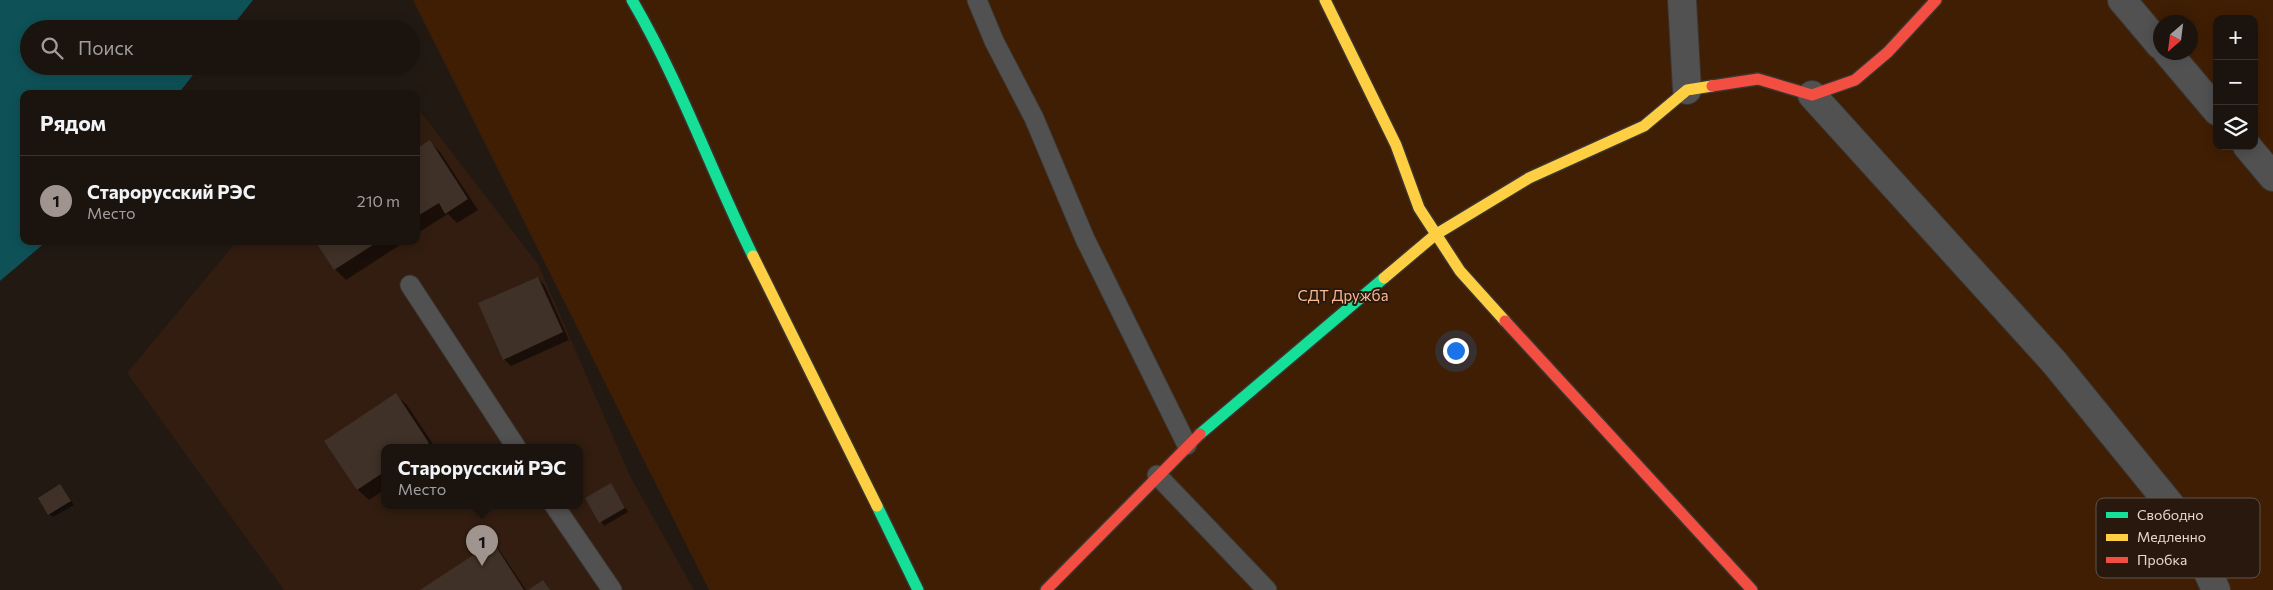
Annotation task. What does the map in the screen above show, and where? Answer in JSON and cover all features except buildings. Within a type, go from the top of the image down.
[{"type":"street","points":[[632,0],[656,41],[697,129],[726,199],[918,590]]},
{"type":"street","points":[[1326,0],[1396,146],[1419,208],[1460,271],[1752,590]]},
{"type":"street","points":[[1682,0],[1687,90]]},
{"type":"street","points":[[1812,96],[1854,80],[1888,52],[1936,0]]},
{"type":"street","points":[[2122,0],[2153,37]]},
{"type":"street","points":[[2173,60],[2213,106]]},
{"type":"street","points":[[1046,590],[1187,445],[1435,235],[1529,178],[1644,126],[1687,90],[1758,79],[1812,96],[2067,378],[2165,498]]},
{"type":"street","points":[[2250,150],[2273,177]]},
{"type":"street","points":[[2211,578],[2216,590]]},
{"type":"lane","points":[[977,0],[994,41],[1034,118],[1086,239],[1187,445]]},
{"type":"lane","points":[[410,285],[514,444]]},
{"type":"lane","points":[[1157,475],[1267,590]]},
{"type":"lane","points":[[556,509],[605,587]]},
{"type":"shaded area","points":[[420,111],[538,264],[630,476],[694,590],[284,590],[127,373],[234,245],[420,245]]},
{"type":"green space","name":"СДТ Дружба","points":[[413,0],[2273,0],[2273,590],[709,590]]},
{"type":"water","points":[[0,0],[253,0],[237,20],[20,20],[20,75],[193,75],[181,90],[20,90],[20,245],[42,245],[0,281]]},
{"type":"traffic: fast","points":[[632,0],[665,63],[753,256]]},
{"type":"traffic: fast","points":[[1200,434],[1384,278]]},
{"type":"traffic: fast","points":[[877,506],[918,590]]},
{"type":"traffic: slow","points":[[1325,0],[1396,145],[1419,208],[1460,271],[1505,321]]},
{"type":"traffic: slow","points":[[1384,278],[1435,235],[1529,178],[1644,126],[1687,90],[1712,86]]},
{"type":"traffic: slow","points":[[753,256],[877,506]]},
{"type":"traffic: jam","points":[[1712,86],[1758,79],[1812,95],[1855,80],[1888,52],[1936,0]]},
{"type":"traffic: jam","points":[[1505,321],[1752,590]]},
{"type":"traffic: jam","points":[[1046,590],[1200,434]]},
{"type":"place","name":"Старорусский РЭС","points":[[482,566]]}]
